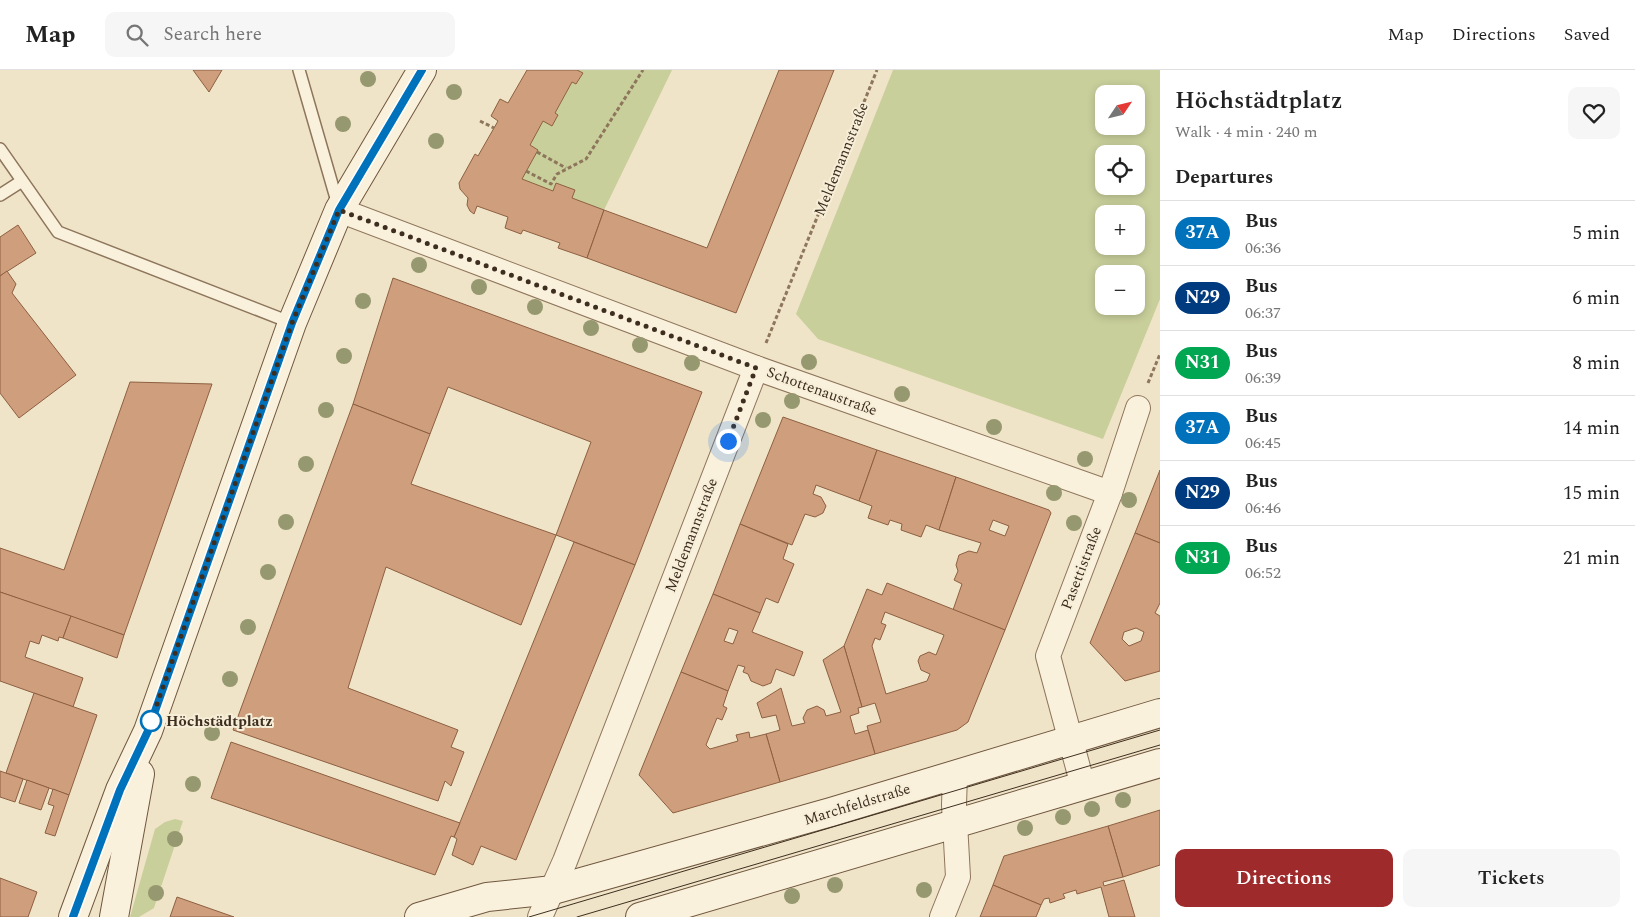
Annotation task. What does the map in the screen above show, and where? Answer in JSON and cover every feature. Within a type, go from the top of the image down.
[{"type":"street","points":[[73,917],[120,790],[148,731],[292,323],[339,210],[422,70]]},
{"type":"street","name":"Schottenaustraße","points":[[339,210],[756,368],[1110,493]]},
{"type":"street","name":"Meldemannstraße","points":[[540,917],[553,890],[756,368]]},
{"type":"street","name":"Pasettistraße","points":[[1083,786],[1048,656],[1110,493],[1138,408]]},
{"type":"street","name":"Marchfeldstraße","points":[[553,890],[830,812],[1160,713]]},
{"type":"street","points":[[114,917],[148,731]]},
{"type":"street","points":[[640,917],[1160,763]]},
{"type":"street","points":[[942,917],[958,878],[955,774]]},
{"type":"street","points":[[419,917],[495,896],[553,890]]},
{"type":"lane","points":[[299,70],[339,210]]},
{"type":"lane","points":[[0,149],[58,232],[292,323]]},
{"type":"lane","points":[[0,195],[22,181]]},
{"type":"path","points":[[526,172],[551,184],[557,174],[586,159],[643,70]]},
{"type":"path","name":"Meldemannstraße","points":[[756,368],[877,70]]},
{"type":"path","points":[[480,121],[494,128]]},
{"type":"path","points":[[537,152],[566,169]]},
{"type":"path","points":[[1138,408],[1160,354]]},
{"type":"green space","points":[[577,70],[672,70],[604,210],[572,198],[575,190],[557,184],[553,191],[522,179],[538,150],[530,145],[543,121],[552,126],[558,115],[555,113],[572,82],[576,84],[583,73]]},
{"type":"green space","points":[[893,70],[1160,70],[1160,299],[1103,439],[818,339],[796,314]]},
{"type":"green space","points":[[175,819],[183,821],[154,908],[139,917],[130,917],[155,829],[165,822]]},
{"type":"building","points":[[193,70],[222,70],[209,92]]},
{"type":"building","points":[[527,70],[577,70],[583,73],[576,84],[572,82],[555,113],[558,115],[552,126],[543,121],[530,145],[538,150],[522,179],[553,191],[556,183],[575,190],[572,198],[604,210],[587,258],[558,248],[560,243],[523,230],[521,234],[505,228],[508,217],[477,206],[474,214],[467,205],[468,198],[460,189],[459,183],[475,154],[478,156],[498,121],[491,116],[500,99],[508,103]]},
{"type":"building","points":[[779,70],[834,70],[736,313],[587,258],[604,210],[707,248]]},
{"type":"building","points":[[18,225],[36,253],[0,276],[0,237]]},
{"type":"building","points":[[7,271],[16,284],[12,293],[76,375],[19,418],[0,393],[0,276]]},
{"type":"building","points":[[393,278],[702,392],[635,565],[556,535],[591,442],[448,387],[430,434],[353,404]]},
{"type":"building","points":[[130,382],[212,384],[124,635],[0,592],[0,548],[64,570]]},
{"type":"building","points":[[353,404],[430,434],[411,484],[556,535],[521,625],[386,567],[348,688],[458,730],[451,747],[464,752],[451,786],[445,781],[438,801],[233,730]]},
{"type":"building","points":[[783,417],[877,450],[859,501],[816,485],[813,494],[821,497],[826,506],[823,513],[815,517],[805,514],[792,545],[740,524]]},
{"type":"building","points":[[877,450],[956,477],[939,530],[926,525],[921,537],[901,530],[902,524],[890,520],[888,525],[868,518],[872,506],[859,501]]},
{"type":"building","points":[[1160,470],[1160,543],[1135,533]]},
{"type":"building","points":[[956,477],[1049,510],[1051,513],[1005,630],[953,610],[962,584],[954,580],[958,571],[956,565],[959,555],[969,551],[977,553],[981,543],[939,530]],"holes":[[[993,520],[1009,526],[1005,536],[989,530]]]},
{"type":"building","points":[[740,524],[788,544],[783,559],[794,564],[778,603],[766,598],[760,613],[713,594]]},
{"type":"building","points":[[1135,533],[1160,543],[1160,603],[1155,613],[1160,616],[1160,671],[1125,681],[1090,643]],"holes":[[[1136,628],[1144,632],[1141,641],[1129,646],[1122,639],[1124,632]]]},
{"type":"building","points":[[574,542],[635,565],[516,860],[481,846],[473,865],[452,855],[457,839],[454,837]]},
{"type":"building","points":[[887,583],[1005,630],[968,722],[957,730],[875,754],[867,726],[881,722],[875,703],[862,707],[844,646],[867,589],[882,595]],"holes":[[[885,612],[944,635],[936,655],[929,652],[920,656],[918,661],[921,670],[930,674],[927,681],[886,694],[872,646],[875,638],[880,640],[886,625],[881,623]]]},
{"type":"building","points":[[0,592],[71,616],[63,638],[59,637],[58,641],[42,635],[39,644],[30,641],[25,657],[83,678],[73,707],[0,681]]},
{"type":"building","points":[[713,594],[760,613],[752,632],[803,652],[794,676],[776,669],[771,683],[763,686],[751,681],[748,674],[743,672],[745,667],[738,665],[728,691],[681,672]],"holes":[[[729,628],[738,631],[733,644],[724,641]]]},
{"type":"building","points":[[71,616],[124,635],[117,658],[63,638]]},
{"type":"building","points":[[844,646],[862,707],[858,708],[859,713],[850,716],[855,734],[868,730],[875,754],[780,782],[766,734],[780,730],[776,715],[762,718],[757,703],[781,688],[792,726],[805,723],[803,718],[807,710],[817,706],[824,710],[826,716],[841,712],[823,660]]},
{"type":"building","points":[[681,672],[728,691],[723,706],[727,708],[722,720],[717,718],[706,745],[710,749],[738,741],[736,735],[749,732],[750,738],[766,734],[780,782],[673,813],[639,775]]},
{"type":"building","points":[[34,693],[97,715],[69,795],[6,773]]},
{"type":"building","points":[[231,742],[460,823],[454,837],[451,836],[435,875],[211,798]]},
{"type":"building","points":[[0,771],[23,779],[15,802],[0,797]]},
{"type":"building","points":[[27,780],[49,788],[41,810],[19,803]]},
{"type":"building","points":[[53,789],[69,795],[55,836],[45,833],[54,806],[48,804]]},
{"type":"building","points":[[1160,810],[1160,865],[1123,877],[1108,826]]},
{"type":"building","points":[[1108,826],[1123,877],[1103,882],[1104,886],[1124,880],[1135,917],[1109,917],[1101,887],[1077,894],[1076,890],[1063,894],[1065,898],[1050,903],[1049,898],[1044,899],[1041,905],[993,885],[1004,856]]},
{"type":"building","points":[[0,878],[37,892],[28,917],[0,917]]},
{"type":"building","points":[[993,885],[1041,905],[1036,917],[980,917]]},
{"type":"building","points":[[177,897],[234,917],[170,917]]},
{"type":"tram line","points":[[529,917],[1160,730]]},
{"type":"tram line","points":[[577,917],[1160,745]]},
{"type":"bus line","name":"37A","points":[[73,917],[120,790],[148,731],[292,323],[339,210],[422,70]]},
{"type":"place","name":"Höchstädtplatz","points":[[151,721]]},
{"type":"route","points":[[151,721],[292,323],[339,210],[756,368],[728,441]]}]
